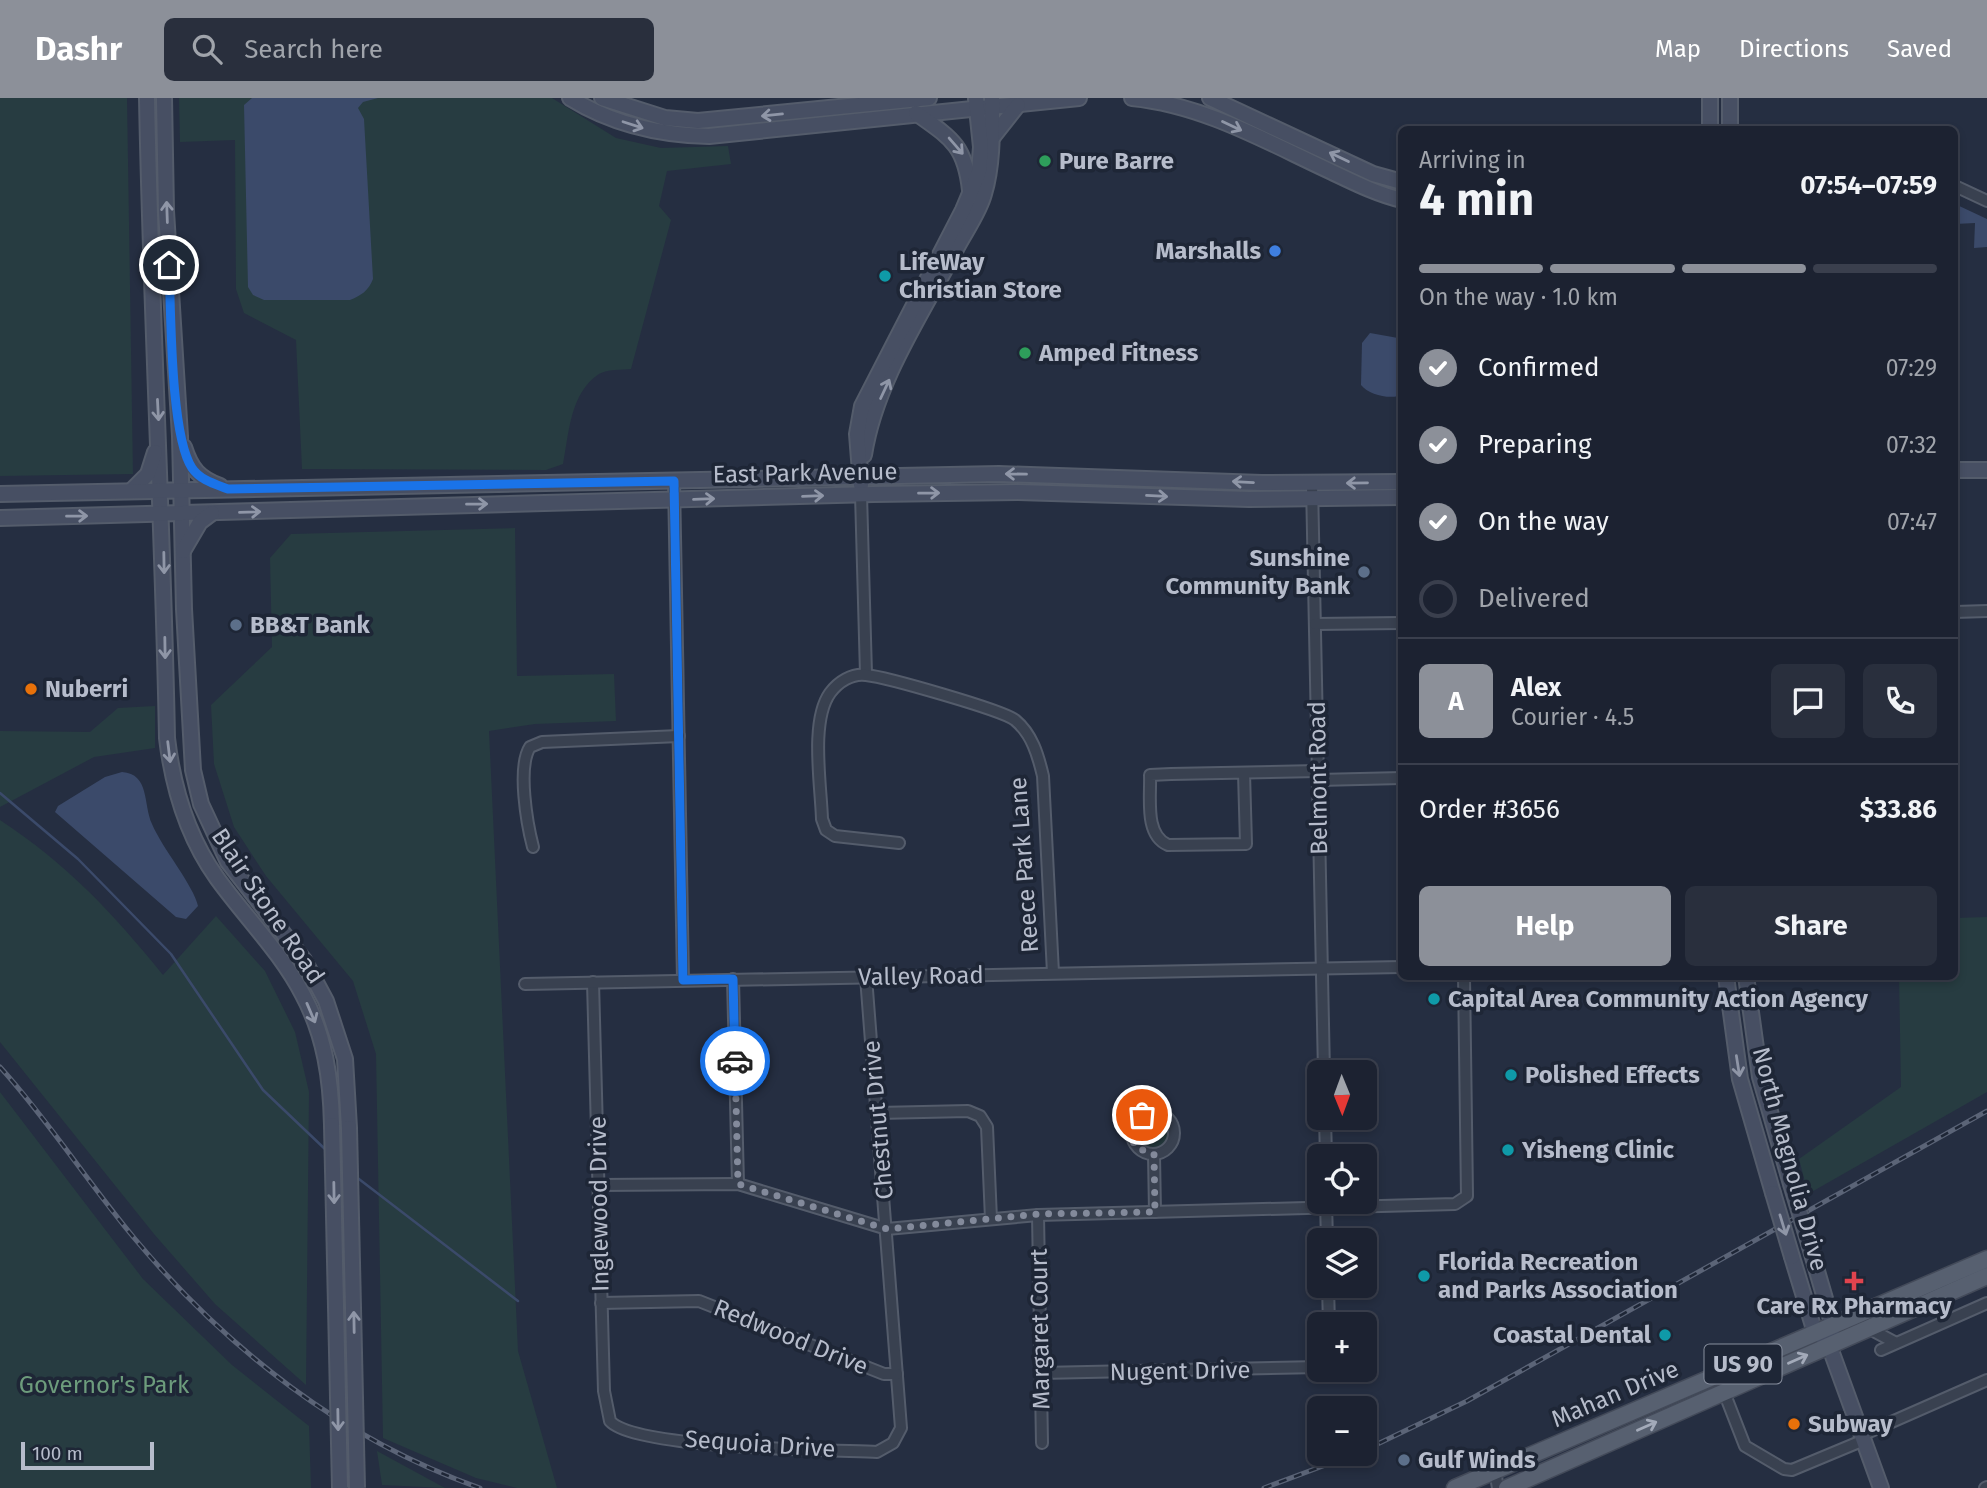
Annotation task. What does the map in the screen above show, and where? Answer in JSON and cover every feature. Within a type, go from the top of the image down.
[{"type":"main road","name":"Blair Stone Road","points":[[147,98],[152,329],[162,490],[166,684],[171,769],[186,822],[217,878],[284,962],[306,1000],[328,1065],[332,1125],[340,1488]]},
{"type":"main road","name":"Blair Stone Road","points":[[164,98],[193,769],[201,804],[228,862],[304,960],[326,1001],[345,1059],[357,1488]]},
{"type":"main road","points":[[570,98],[600,114],[648,130],[681,135],[734,134],[916,113],[977,103],[1018,104],[1079,98]]},
{"type":"main road","points":[[602,98],[665,118],[732,119],[929,98]]},
{"type":"main road","points":[[1132,98],[1161,101],[1200,111],[1368,190],[1398,192]]},
{"type":"main road","points":[[1210,98],[1373,174],[1398,190]]},
{"type":"main road","points":[[1710,98],[1710,126]]},
{"type":"main road","points":[[1730,98],[1730,126]]},
{"type":"main road","points":[[860,478],[873,414],[914,328],[984,195],[992,139],[992,102]]},
{"type":"main road","points":[[861,494],[857,433],[862,406],[970,194],[981,160],[977,103]]},
{"type":"main road","points":[[992,139],[1018,104]]},
{"type":"main road","points":[[916,113],[958,146],[968,169],[970,194]]},
{"type":"main road","points":[[732,119],[734,134]]},
{"type":"main road","points":[[1269,143],[1277,127]]},
{"type":"main road","points":[[152,329],[172,329]]},
{"type":"main road","points":[[180,435],[193,470],[204,480],[228,489]]},
{"type":"main road","points":[[131,491],[148,474],[159,437]]},
{"type":"main road","points":[[1958,470],[1987,470]]},
{"type":"main road","name":"East Park Avenue","points":[[0,494],[1063,475],[1312,484],[1398,482]]},
{"type":"main road","name":"East Park Avenue","points":[[0,518],[861,494],[1018,492],[1312,499],[1398,497]]},
{"type":"main road","points":[[183,552],[200,522],[212,513]]},
{"type":"main road","points":[[166,684],[190,684]]},
{"type":"main road","name":"North Magnolia Drive","points":[[1727,980],[1744,1093],[1792,1257],[1816,1333],[1829,1345],[1881,1488]]},
{"type":"main road","name":"North Magnolia Drive","points":[[1747,980],[1763,1090],[1833,1326],[1829,1345]]},
{"type":"main road","points":[[1744,1093],[1763,1090]]},
{"type":"main road","name":"US 90","points":[[1833,1326],[1987,1259]]},
{"type":"main road","name":"US 90","points":[[1829,1345],[1987,1276]]},
{"type":"main road","name":"Mahan Drive","points":[[1455,1488],[1833,1326]]},
{"type":"main road","name":"Mahan Drive","points":[[1507,1488],[1829,1345]]},
{"type":"main road","points":[[1598,1427],[1605,1444]]},
{"type":"street","points":[[1958,187],[1987,201]]},
{"type":"street","points":[[674,481],[683,980]]},
{"type":"street","name":"Belmont Road","points":[[1312,484],[1324,1060]]},
{"type":"street","points":[[861,494],[866,674],[838,684],[821,710],[822,819],[827,830],[835,836],[898,843]]},
{"type":"street","points":[[1958,612],[1987,611]]},
{"type":"street","points":[[1315,624],[1398,623]]},
{"type":"street","name":"Reece Park Lane","points":[[866,674],[1007,715],[1026,732],[1038,756],[1043,776],[1053,973]]},
{"type":"street","points":[[533,847],[526,818],[525,757],[530,747],[542,742],[679,736]]},
{"type":"street","points":[[1244,773],[1246,844],[1168,845],[1158,841],[1152,831],[1150,775],[1244,773],[1398,778]]},
{"type":"street","name":"Valley Road","points":[[525,984],[1398,967]]},
{"type":"street","name":"Chestnut Drive","points":[[866,977],[900,1430]]},
{"type":"street","points":[[733,979],[738,1184]]},
{"type":"street","points":[[1377,1205],[1450,1205],[1467,1196],[1464,980]]},
{"type":"street","name":"Inglewood Drive","points":[[593,982],[604,1391],[612,1424]]},
{"type":"street","points":[[878,1113],[968,1111],[980,1116],[987,1127],[990,1219]]},
{"type":"street","points":[[1149,1112],[1168,1118],[1174,1131],[1169,1147],[1154,1154],[1137,1148],[1131,1135],[1136,1119],[1149,1112]]},
{"type":"street","points":[[1154,1154],[1155,1212]]},
{"type":"street","points":[[598,1185],[738,1184],[887,1229],[1038,1214],[1307,1206]]},
{"type":"street","name":"Margaret Court","points":[[1038,1214],[1042,1443]]},
{"type":"street","name":"Redwood Drive","points":[[601,1303],[699,1301],[884,1374],[897,1374]]},
{"type":"street","points":[[1881,1350],[1987,1303]]},
{"type":"street","points":[[1867,1328],[1896,1343]]},
{"type":"street","name":"Nugent Drive","points":[[1041,1373],[1307,1367]]},
{"type":"street","points":[[1724,1392],[1745,1446],[1784,1469],[1792,1469],[1987,1380]]},
{"type":"street","name":"Sequoia Drive","points":[[612,1424],[624,1432],[722,1445],[877,1452],[893,1443],[900,1430]]},
{"type":"street","points":[[1495,1471],[1498,1488]]},
{"type":"green space","points":[[0,98],[127,98],[133,474],[0,476]]},
{"type":"green space","points":[[179,98],[552,98],[616,138],[661,148],[728,146],[731,164],[667,171],[659,206],[671,220],[631,369],[602,372],[589,382],[572,414],[563,464],[546,470],[302,469],[296,340],[244,313],[236,289],[235,140],[180,142]]},
{"type":"green space","points":[[515,528],[517,676],[614,674],[616,721],[535,724],[489,731],[518,1351],[557,1488],[517,1488],[476,1478],[383,1438],[376,1054],[353,981],[266,876],[234,827],[214,764],[211,705],[272,647],[270,558],[291,534]]},
{"type":"green space","points":[[155,706],[155,748],[94,757],[0,807],[0,731],[90,732],[118,708]]},
{"type":"green space","points":[[0,820],[47,854],[88,891],[163,975],[216,916],[265,971],[295,1032],[309,1092],[306,1385],[215,1304],[154,1234],[0,1042]]},
{"type":"green space","points":[[1987,917],[1987,1092],[1808,1194],[1799,1159],[1901,1087],[1899,980],[1958,980],[1958,918]]},
{"type":"green space","name":"Governor's Park","points":[[0,1092],[143,1279],[232,1365],[309,1426],[311,1488],[0,1488]]},
{"type":"green space","points":[[1154,1117],[1166,1122],[1171,1134],[1166,1146],[1154,1151],[1142,1146],[1137,1134],[1142,1122]]},
{"type":"green space","points":[[377,1451],[445,1488],[382,1485]]},
{"type":"water","points":[[252,98],[378,98],[363,102],[358,108],[364,119],[373,279],[367,290],[358,296],[350,300],[264,300],[253,295],[248,287],[244,105]]},
{"type":"water","points":[[1958,205],[1987,219],[1987,247],[1974,248],[1975,223],[1958,224]]},
{"type":"water","points":[[1370,333],[1398,338],[1398,396],[1378,395],[1361,385],[1362,343]]},
{"type":"water","points":[[122,772],[131,774],[141,784],[152,824],[195,898],[198,906],[186,919],[176,917],[55,812],[58,806],[105,777]]},
{"type":"waterway","points":[[0,793],[78,859],[171,954],[263,1090],[326,1150]]},
{"type":"waterway","points":[[355,1176],[518,1301]]},
{"type":"railway","points":[[0,1067],[135,1239],[208,1318],[291,1387],[335,1417],[430,1468],[480,1488]]},
{"type":"railway","points":[[1377,1444],[1467,1401],[1987,1111]]},
{"type":"railway","points":[[1264,1488],[1323,1466]]},
{"type":"way so far","points":[[735,1061],[738,1184],[887,1229],[1038,1214],[1155,1212],[1154,1154],[1143,1153],[1133,1142],[1131,1135],[1132,1126],[1142,1115]]},
{"type":"place","name":"Pure Barre","points":[[1045,161]]},
{"type":"place","name":"Marshalls","points":[[1275,251]]},
{"type":"place","name":"LifeWay Christian Store","points":[[885,276]]},
{"type":"place","name":"Amped Fitness","points":[[1025,353]]},
{"type":"place","name":"Sunshine Community Bank","points":[[1364,572]]},
{"type":"place","name":"BB&T Bank","points":[[236,625]]},
{"type":"place","name":"Nuberri","points":[[31,689]]},
{"type":"place","name":"Capital Area Community Action Agency","points":[[1434,999]]},
{"type":"place","name":"Polished Effects","points":[[1511,1075]]},
{"type":"place","name":"Yisheng Clinic","points":[[1508,1150]]},
{"type":"place","name":"Florida Recreation and Parks Association","points":[[1424,1276]]},
{"type":"place","name":"Care Rx Pharmacy","points":[[1854,1281]]},
{"type":"place","name":"Coastal Dental","points":[[1665,1335]]},
{"type":"place","name":"Subway","points":[[1794,1424]]},
{"type":"place","name":"Gulf Winds","points":[[1404,1460]]},
{"type":"route","points":[[169,265],[180,435],[190,465],[199,476],[209,482],[228,489],[674,481],[683,980],[733,979],[735,1061]]}]
